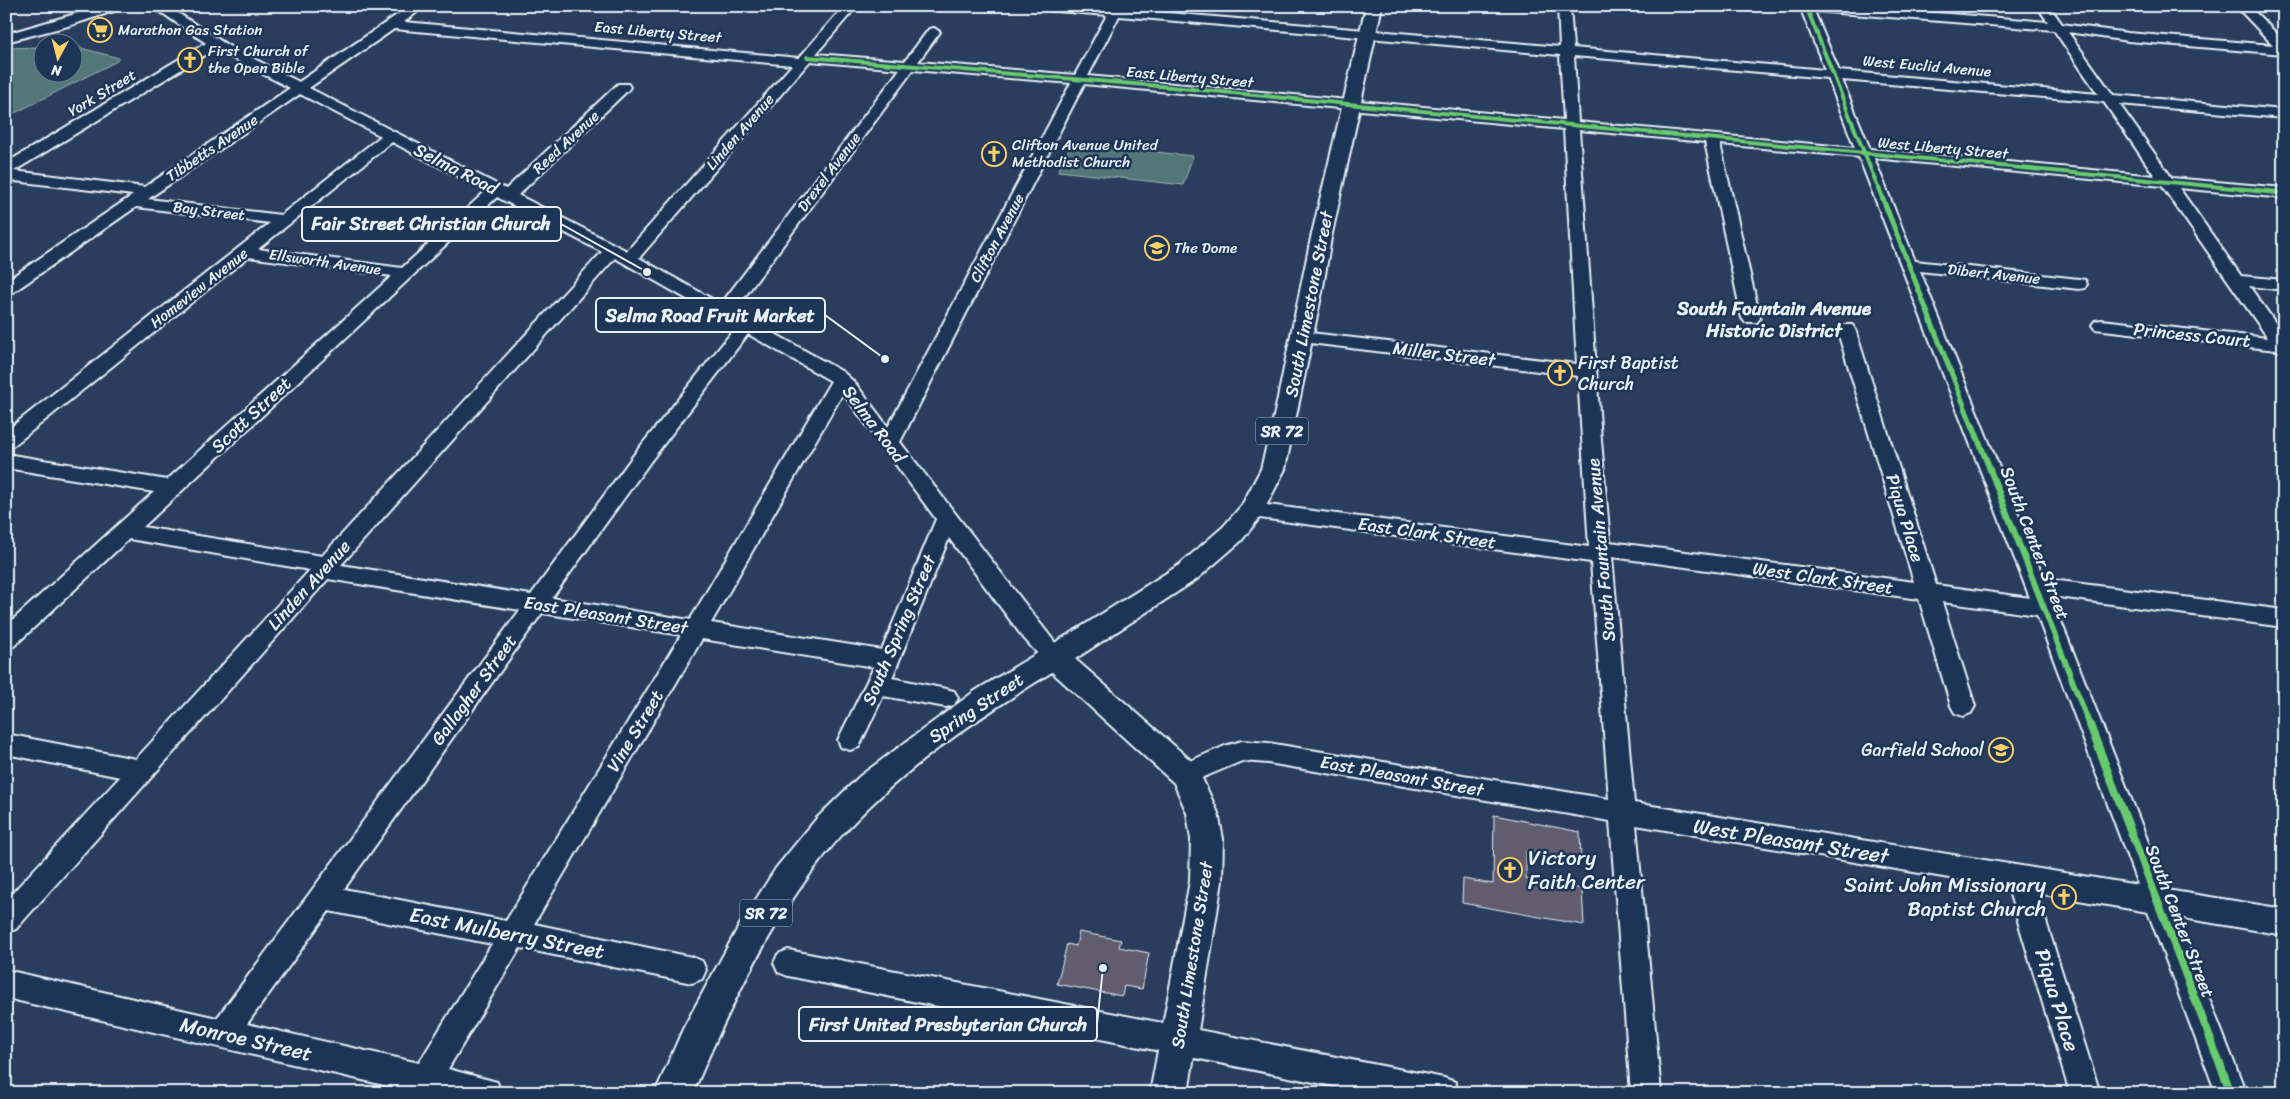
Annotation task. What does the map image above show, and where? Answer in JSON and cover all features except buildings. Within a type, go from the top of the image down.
[{"type":"main road","name":"South Limestone Street","points":[[1168,1093],[1209,858],[1205,818],[1196,792],[1185,774],[1054,657],[1188,572],[1232,534],[1252,510],[1273,469],[1293,386],[1351,104],[1374,6]]},
{"type":"main road","name":"Spring Street","points":[[674,1093],[750,937],[788,878],[828,828],[871,785],[899,762],[985,699],[1054,657]]},
{"type":"street","points":[[6,38],[64,23],[116,6]]},
{"type":"street","name":"Selma Road","points":[[158,6],[214,43],[621,254],[819,365],[841,380],[1030,630],[1054,657]]},
{"type":"street","name":"Tibbetts Avenue","points":[[6,289],[419,6]]},
{"type":"street","name":"Linden Avenue","points":[[6,920],[325,568],[805,59],[851,6]]},
{"type":"street","name":"West Euclid Avenue","points":[[1044,6],[1117,9],[1367,34],[2284,114]]},
{"type":"street","name":"South Fountain Avenue","points":[[1564,6],[1587,371],[1646,1093]]},
{"type":"street","points":[[1802,6],[2058,27],[2128,37],[2284,49]]},
{"type":"street","name":"South Center Street","points":[[1806,6],[2045,608],[2156,902],[2231,1093]]},
{"type":"street","points":[[2043,6],[2283,346]]},
{"type":"street","points":[[2242,6],[2284,49]]},
{"type":"street","name":"Clifton Avenue","points":[[889,444],[1117,9]]},
{"type":"street","name":"East Liberty Street","points":[[392,24],[1068,80],[1081,79],[1570,125]]},
{"type":"street","name":"Drexel Avenue","points":[[724,312],[934,32]]},
{"type":"street","name":"York Street","points":[[6,170],[214,43]]},
{"type":"street","name":"Reed Avenue","points":[[502,193],[623,87]]},
{"type":"street","name":"West Liberty Street","points":[[1570,125],[2284,193]]},
{"type":"street","name":"Homeview Avenue","points":[[6,441],[391,135]]},
{"type":"street","points":[[1712,139],[1751,318]]},
{"type":"street","points":[[6,174],[148,192]]},
{"type":"street","name":"Scott Street","points":[[6,640],[406,273],[502,193]]},
{"type":"street","name":"Bay Street","points":[[133,202],[284,220]]},
{"type":"street","name":"Ellsworth Avenue","points":[[245,252],[406,273]]},
{"type":"street","name":"Dibert Avenue","points":[[1909,265],[2079,284]]},
{"type":"street","points":[[2236,280],[2284,285]]},
{"type":"street","name":"Princess Court","points":[[2101,324],[2283,346]]},
{"type":"street","name":"Gallagher Street","points":[[223,1034],[642,458],[746,325]]},
{"type":"street","name":"Piqua Place","points":[[1846,329],[1963,706]]},
{"type":"street","name":"Miller Street","points":[[1302,337],[1587,371]]},
{"type":"street","name":"Vine Street","points":[[426,1079],[696,629],[841,380]]},
{"type":"street","points":[[6,461],[172,488]]},
{"type":"street","name":"East Clark Street","points":[[1252,510],[1601,552]]},
{"type":"street","name":"South Spring Street","points":[[850,740],[889,660],[946,520]]},
{"type":"street","name":"East Pleasant Street","points":[[124,532],[536,604],[889,660]]},
{"type":"street","name":"West Clark Street","points":[[1601,552],[2045,608]]},
{"type":"street","points":[[2036,586],[2284,619]]},
{"type":"street","points":[[877,685],[946,698]]},
{"type":"street","points":[[6,744],[142,770]]},
{"type":"street","name":"East Pleasant Street","points":[[1185,774],[1225,756],[1242,751],[1268,753],[1623,813]]},
{"type":"street","name":"West Pleasant Street","points":[[1623,813],[2284,922]]},
{"type":"street","name":"Piqua Place","points":[[2019,879],[2086,1093]]},
{"type":"street","name":"East Mulberry Street","points":[[323,897],[512,936],[526,935],[692,970]]},
{"type":"street","points":[[788,963],[1444,1093]]},
{"type":"street","name":"Monroe Street","points":[[6,984],[486,1093]]},
{"type":"green space","points":[[32,47],[32,82],[76,82],[15,113],[6,111],[6,48]]},
{"type":"green space","points":[[82,48],[119,58],[117,61],[82,79]]},
{"type":"green space","points":[[1072,143],[1193,156],[1183,185],[1058,171]]},
{"type":"cycle path","points":[[1806,6],[2045,608],[2231,1093]]},
{"type":"cycle path","points":[[807,57],[1170,87],[2284,193]]},
{"type":"place","name":"Marathon Gas Station","points":[[100,30]]},
{"type":"place","name":"First Church of the Open Bible","points":[[190,60]]},
{"type":"place","name":"Clifton Avenue United Methodist Church","points":[[994,154]]},
{"type":"place","name":"The Dome","points":[[1157,248]]},
{"type":"place","name":"Fair Street Christian Church","points":[[647,272]]},
{"type":"place","name":"Selma Road Fruit Market","points":[[885,359]]},
{"type":"place","name":"First Baptist Church","points":[[1560,373]]},
{"type":"place","name":"Garfield School","points":[[2001,750]]},
{"type":"place","name":"Victory Faith Center","points":[[1510,870]]},
{"type":"place","name":"Saint John Missionary Baptist Church","points":[[2064,897]]},
{"type":"place","name":"First United Presbyterian Church","points":[[1103,968]]},
{"type":"district","name":"South Fountain Avenue Historic District","points":[[1774,319]]}]
